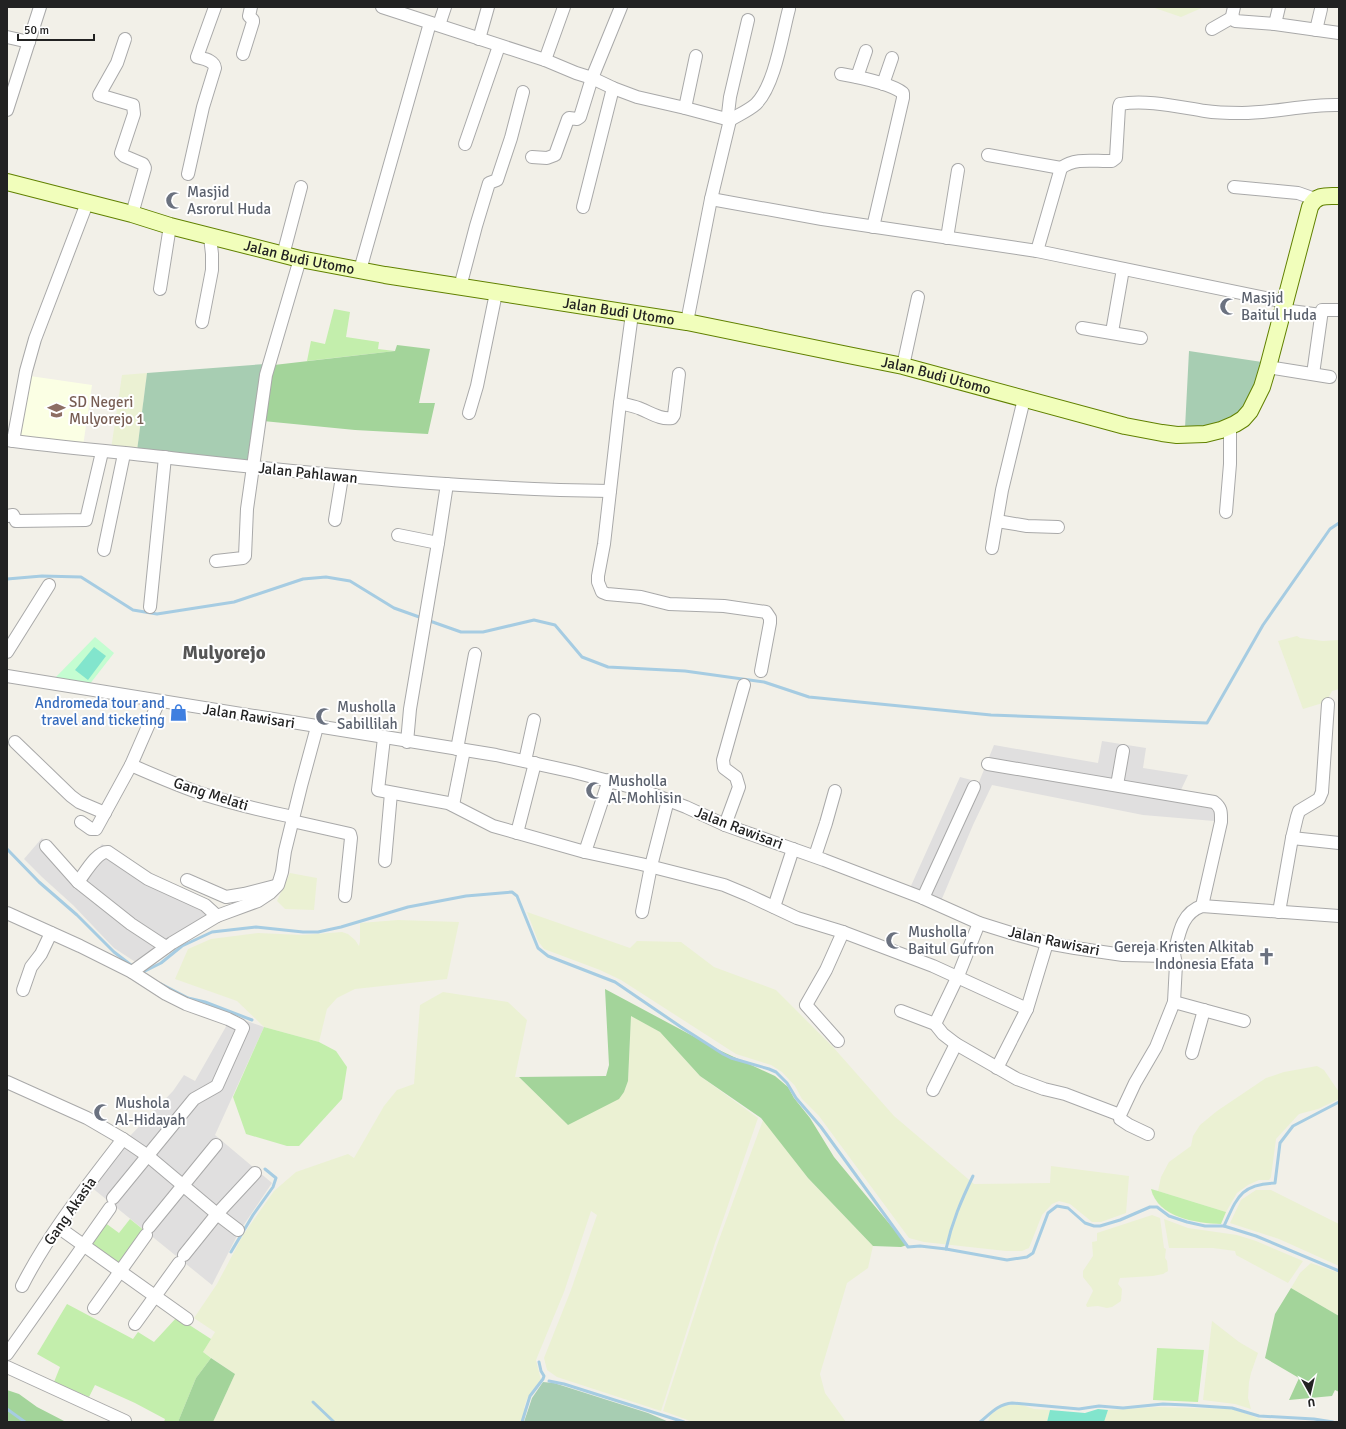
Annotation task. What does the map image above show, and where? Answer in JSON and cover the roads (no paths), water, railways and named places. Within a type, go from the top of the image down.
[{"type":"street","points":[[8,105],[30,42],[40,7]]},
{"type":"street","points":[[188,174],[203,107],[215,68],[215,65],[212,62],[197,57],[215,7]]},
{"type":"street","points":[[243,54],[253,22],[249,16],[252,7]]},
{"type":"street","points":[[382,7],[412,12],[434,24],[545,60],[637,97],[730,120],[755,104],[771,81],[789,9]]},
{"type":"street","points":[[360,270],[434,24],[445,7]]},
{"type":"street","points":[[478,39],[488,7]]},
{"type":"street","points":[[545,60],[564,7]]},
{"type":"street","points":[[532,157],[548,158],[555,155],[568,120],[572,117],[577,119],[580,117],[592,78],[621,7]]},
{"type":"street","points":[[1275,24],[1279,7]]},
{"type":"street","points":[[1316,30],[1321,9]]},
{"type":"street","points":[[1212,29],[1233,12],[1235,21],[1275,24],[1339,33]]},
{"type":"street","points":[[687,322],[711,199],[730,120],[728,114],[730,96],[748,20]]},
{"type":"street","points":[[7,37],[30,42]]},
{"type":"street","points":[[125,39],[117,63],[99,95],[133,106],[134,114],[121,153],[124,156],[143,164],[144,168],[132,214]]},
{"type":"street","points":[[465,144],[499,46]]},
{"type":"street","points":[[857,76],[866,51]]},
{"type":"street","points":[[685,108],[696,56]]},
{"type":"street","points":[[883,84],[892,58]]},
{"type":"street","points":[[841,74],[857,76],[896,88],[903,93],[873,226]]},
{"type":"street","points":[[583,207],[613,88]]},
{"type":"street","points":[[460,288],[476,226],[490,183],[497,180],[511,138],[523,92]]},
{"type":"street","points":[[988,155],[1061,168],[1072,162],[1078,161],[1107,162],[1115,160],[1117,155],[1120,104],[1146,104],[1194,109],[1207,112],[1242,113],[1339,105]]},
{"type":"street","points":[[1037,251],[1061,168]]},
{"type":"street","points":[[947,238],[958,170]]},
{"type":"street","name":"Jalan Budi Utomo","points":[[7,182],[132,214],[210,237],[284,255],[460,288],[687,322],[903,366],[1125,426],[1177,435],[1198,434],[1230,427]]},
{"type":"street","points":[[284,255],[301,187]]},
{"type":"street","points":[[1234,187],[1298,193],[1315,199],[1327,196],[1339,196]]},
{"type":"street","points":[[711,199],[947,238],[1037,251],[1123,269],[1321,315]]},
{"type":"street","points":[[1226,512],[1230,464],[1230,427],[1243,419],[1250,411],[1262,387],[1307,214],[1312,202],[1315,199]]},
{"type":"street","points":[[10,440],[34,339],[87,203]]},
{"type":"street","points":[[160,289],[170,226]]},
{"type":"street","points":[[202,322],[212,270],[210,237]]},
{"type":"street","points":[[216,561],[243,558],[245,556],[252,467],[268,365],[300,258]]},
{"type":"street","points":[[1112,332],[1123,269]]},
{"type":"street","points":[[469,413],[477,386],[496,293]]},
{"type":"street","points":[[903,366],[918,297]]},
{"type":"street","points":[[1313,374],[1322,310],[1339,310]]},
{"type":"street","points":[[632,314],[598,582],[602,592],[607,594],[641,597],[669,604],[724,606],[766,612],[770,618],[770,623],[761,672]]},
{"type":"street","points":[[1082,328],[1141,338]]},
{"type":"street","points":[[1268,367],[1330,377]]},
{"type":"street","points":[[620,403],[640,409],[658,417],[672,418],[674,415],[679,374]]},
{"type":"street","points":[[992,548],[1002,490],[1024,399]]},
{"type":"street","name":"Jalan Pahlawan","points":[[10,440],[102,452],[165,457],[342,477],[447,484],[610,491]]},
{"type":"street","points":[[7,516],[13,515],[16,521],[86,520],[102,452]]},
{"type":"street","points":[[104,550],[124,454]]},
{"type":"street","points":[[150,608],[165,457]]},
{"type":"street","points":[[335,520],[342,477]]},
{"type":"street","points":[[407,742],[410,709],[447,484]]},
{"type":"street","points":[[997,521],[1026,526],[1058,527]]},
{"type":"street","points":[[398,535],[438,543]]},
{"type":"street","points":[[7,652],[48,585]]},
{"type":"street","points":[[453,805],[475,654]]},
{"type":"street","name":"Jalan Rawisari","points":[[7,676],[530,762],[609,780],[639,789],[725,825],[814,856],[924,898],[979,923],[1047,943],[1075,948],[1123,955],[1162,957],[1174,954]]},
{"type":"street","points":[[725,825],[739,787],[736,777],[724,768],[723,760],[744,685]]},
{"type":"street","points":[[81,822],[91,829],[96,829],[131,766],[159,701]]},
{"type":"street","points":[[1278,912],[1292,838],[1299,811],[1319,799],[1322,792],[1328,704]]},
{"type":"street","points":[[517,833],[530,762],[534,720]]},
{"type":"street","points":[[135,970],[166,947],[217,916],[258,901],[270,893],[278,885],[282,872],[285,851],[317,727]]},
{"type":"street","points":[[384,738],[378,790],[448,803],[493,826],[585,852],[651,866],[724,885],[797,918],[882,945],[958,976],[1027,1009]]},
{"type":"street","points":[[15,742],[71,796],[80,802],[105,813]]},
{"type":"street","points":[[1117,785],[1123,751]]},
{"type":"street","points":[[988,764],[1214,802],[1222,810],[1221,822],[1202,906]]},
{"type":"street","name":"Gang Melati","points":[[131,766],[206,795],[350,834],[345,896]]},
{"type":"street","points":[[585,852],[609,780]]},
{"type":"street","points":[[924,898],[974,787]]},
{"type":"street","points":[[814,856],[826,824],[835,791]]},
{"type":"street","points":[[385,861],[391,793]]},
{"type":"street","points":[[642,912],[651,866],[668,800]]},
{"type":"street","points":[[1292,838],[1339,843]]},
{"type":"street","points":[[46,846],[78,882],[131,924],[166,947]]},
{"type":"street","points":[[774,907],[793,849]]},
{"type":"street","points":[[78,882],[99,855],[104,852],[108,852],[148,879],[205,905],[217,916]]},
{"type":"street","points":[[186,880],[226,897],[278,885]]},
{"type":"street","points":[[1148,1134],[1120,1119],[1120,1114],[1137,1078],[1156,1047],[1174,1002],[1176,964],[1174,954],[1186,917],[1195,908],[1202,906],[1339,916]]},
{"type":"street","points":[[7,913],[135,970],[166,994],[186,1004],[228,1019],[243,1028],[217,1086],[194,1099],[111,1203],[84,1246],[7,1354]]},
{"type":"street","points":[[935,1024],[958,976],[979,923]]},
{"type":"street","points":[[838,1041],[806,1005],[826,970],[843,932]]},
{"type":"street","points":[[23,990],[31,967],[41,954],[51,933]]},
{"type":"street","points":[[997,1068],[1027,1009],[1047,943]]},
{"type":"street","points":[[1174,1002],[1244,1022]]},
{"type":"street","points":[[1192,1053],[1204,1010]]},
{"type":"street","points":[[901,1011],[935,1024],[943,1034],[956,1044],[1017,1079],[1044,1089],[1065,1094],[1120,1114]]},
{"type":"street","points":[[933,1090],[956,1044]]},
{"type":"street","points":[[7,1082],[87,1118],[123,1139],[148,1156],[238,1230]]},
{"type":"street","name":"Gang Akasia","points":[[22,1286],[35,1261],[58,1227],[123,1139]]},
{"type":"street","points":[[94,1308],[147,1231],[182,1185],[216,1145]]},
{"type":"street","points":[[135,1324],[181,1259],[217,1214],[255,1172]]},
{"type":"street","points":[[58,1227],[154,1297],[187,1319]]},
{"type":"street","points":[[7,1367],[125,1421]]},
{"type":"waterway","points":[[427,620],[461,632],[483,632],[534,620],[555,625],[582,657],[608,667],[685,671],[764,682],[809,697],[991,715],[1207,723],[1263,625],[1330,529],[1339,523]]},
{"type":"waterway","points":[[7,579],[42,576],[81,577],[133,610],[157,614],[234,602],[303,579],[326,577],[350,581],[394,608],[422,618]]},
{"type":"waterway","points":[[7,849],[39,882],[77,915],[114,952],[131,965]]},
{"type":"waterway","points":[[141,973],[161,963],[182,946],[212,932],[256,927],[303,932],[318,932],[341,927],[408,907],[466,896],[512,892],[517,896],[538,948],[548,956],[615,982],[723,1054],[731,1058],[776,1072],[787,1083],[796,1098],[821,1127],[908,1247],[920,1246],[946,1249],[1007,1260],[1027,1257],[1033,1253],[1048,1213],[1057,1206],[1068,1208],[1085,1223],[1094,1226],[1100,1226],[1120,1220],[1150,1207],[1157,1207],[1169,1216],[1187,1222],[1205,1226],[1224,1226],[1256,1236],[1339,1271]]},
{"type":"waterway","points":[[161,984],[188,998],[205,1002],[252,1020]]},
{"type":"waterway","points":[[1224,1226],[1241,1194],[1254,1186],[1275,1183],[1280,1143],[1293,1126],[1339,1102]]},
{"type":"waterway","points":[[231,1252],[253,1215],[273,1187],[276,1178],[265,1169]]},
{"type":"waterway","points":[[946,1249],[957,1212],[973,1176]]},
{"type":"waterway","points":[[522,1422],[530,1396],[544,1376],[539,1362]]},
{"type":"waterway","points":[[549,1381],[564,1384],[684,1422]]},
{"type":"waterway","points":[[313,1402],[334,1422]]},
{"type":"waterway","points":[[980,1422],[998,1407],[1012,1403],[1079,1409],[1099,1406],[1123,1408],[1163,1404],[1187,1405],[1232,1408],[1259,1416],[1314,1419],[1333,1422]]},
{"type":"waterway","points":[[7,1409],[25,1422]]},
{"type":"place","name":"Masjid Asrorul Huda","points":[[174,201]]},
{"type":"place","name":"Masjid Baitul Huda","points":[[1228,307]]},
{"type":"place","name":"SD Negeri Mulyorejo 1","points":[[56,411]]},
{"type":"place","name":"Andromeda tour and travel and ticketing","points":[[178,712]]},
{"type":"place","name":"Musholla Sabillilah","points":[[324,716]]},
{"type":"place","name":"Musholla Al-Mohlisin","points":[[595,790]]},
{"type":"place","name":"Musholla Baitul Gufron","points":[[895,941]]},
{"type":"place","name":"Gereja Kristen Alkitab Indonesia Efata","points":[[1267,956]]},
{"type":"place","name":"Mushola Al-Hidayah","points":[[102,1112]]},
{"type":"district","name":"Mulyorejo","points":[[224,652]]}]
